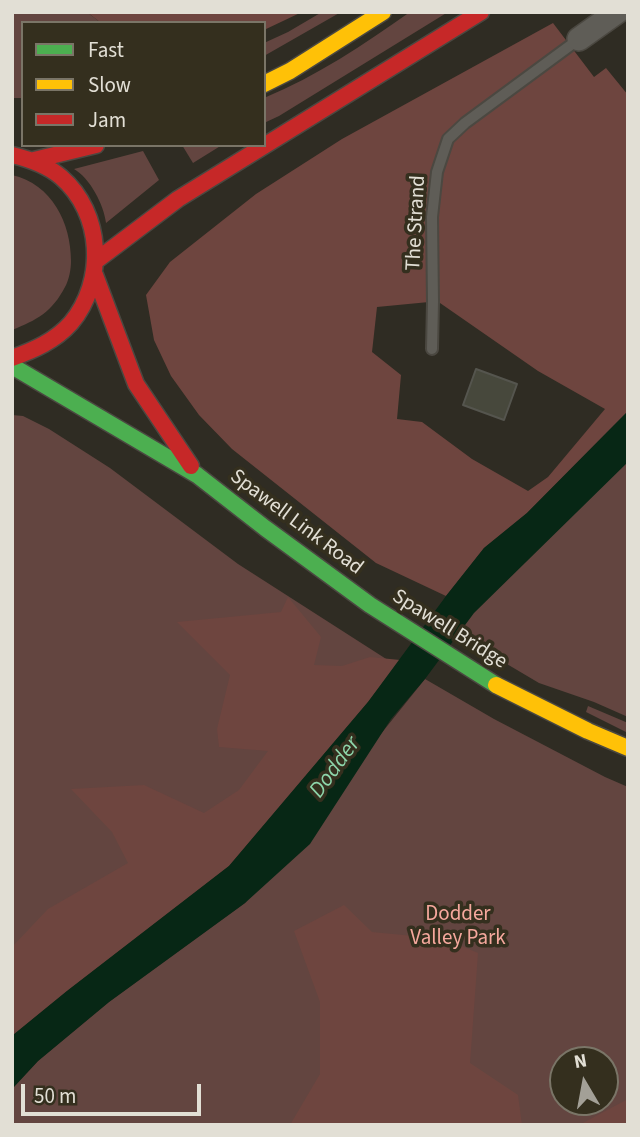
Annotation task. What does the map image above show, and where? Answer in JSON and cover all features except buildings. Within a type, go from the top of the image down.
[{"type":"street","points":[[266,83],[290,71],[383,12]]},
{"type":"street","points":[[266,145],[481,12]]},
{"type":"street","points":[[579,39],[617,12]]},
{"type":"street","points":[[12,155],[34,160],[88,147]]},
{"type":"street","points":[[12,358],[27,355],[51,342],[72,324],[87,300],[96,267],[178,200],[263,147]]},
{"type":"street","name":"Spawell Link Road","points":[[34,160],[60,177],[81,200],[93,229],[96,267],[136,384],[197,475]]},
{"type":"street","name":"Spawell Link Road","points":[[12,366],[197,475],[370,605]]},
{"type":"street","name":"Spawell Bridge","points":[[370,605],[506,691],[628,748]]},
{"type":"lane","name":"The Strand","points":[[432,349],[432,217],[437,172],[448,139],[465,123],[579,39]]},
{"type":"green space","points":[[12,12],[87,12],[98,21],[21,21],[21,98],[12,98]]},
{"type":"green space","points":[[322,12],[341,12],[266,55],[266,42]]},
{"type":"green space","points":[[410,12],[448,12],[266,122],[266,97],[321,70]]},
{"type":"green space","points":[[183,147],[219,147],[193,163]]},
{"type":"green space","points":[[143,151],[159,180],[106,223],[95,193],[74,169]]},
{"type":"green space","points":[[12,175],[38,187],[56,207],[67,233],[71,261],[68,281],[55,303],[36,319],[12,330]]},
{"type":"green space","points":[[628,411],[628,717],[539,683],[468,641],[435,612]]},
{"type":"green space","points":[[12,415],[23,416],[49,429],[110,468],[238,564],[394,664],[12,997]]},
{"type":"green space","name":"Dodder Valley Park","points":[[425,679],[494,719],[628,787],[628,1125],[12,1125],[12,1089],[38,1061],[109,1002],[245,903]]},
{"type":"green space","points":[[588,706],[628,723],[628,733],[586,712]]},
{"type":"shaded area","points":[[87,12],[302,12],[266,29],[266,21],[98,21]]},
{"type":"shaded area","points":[[553,23],[594,77],[606,68],[628,95],[628,411],[527,513],[484,548],[446,596],[376,563],[232,449],[199,415],[171,376],[154,340],[146,295],[170,262],[256,194],[342,139]],"holes":[[[440,303],[538,371],[605,409],[548,477],[528,491],[472,459],[422,422],[397,419],[401,375],[372,352],[377,307]]]},
{"type":"shaded area","points":[[288,597],[321,637],[314,665],[342,666],[370,657],[400,660],[368,702],[229,866],[12,1036],[12,947],[48,909],[128,863],[112,832],[71,789],[144,785],[204,813],[239,790],[268,751],[219,747],[217,729],[230,675],[177,622],[281,612]]},
{"type":"shaded area","points":[[344,905],[372,932],[445,939],[478,953],[470,1063],[518,1095],[522,1125],[290,1125],[320,1074],[320,1002],[294,931]]},
{"type":"shaded area","points":[[628,1099],[628,1125],[579,1125],[596,1116],[619,1116],[619,1104]]},
{"type":"water","name":"Dodder","points":[[628,411],[628,462],[474,613],[425,679],[391,719],[310,844],[245,903],[109,1002],[38,1061],[12,1089],[13,1035],[229,866],[368,702],[484,548],[527,513]]},
{"type":"traffic: fast","points":[[12,366],[197,475],[370,605],[496,685]]},
{"type":"traffic: slow","points":[[266,83],[290,71],[383,12]]},
{"type":"traffic: slow","points":[[496,685],[628,748]]},
{"type":"traffic: jam","points":[[266,145],[481,12]]},
{"type":"traffic: jam","points":[[34,160],[88,147]]},
{"type":"traffic: jam","points":[[97,260],[178,199],[262,147]]},
{"type":"traffic: jam","points":[[12,155],[50,169],[75,192],[92,228],[95,248],[90,288],[71,323],[44,344],[12,358]]},
{"type":"traffic: jam","points":[[95,275],[136,384],[191,466]]}]
